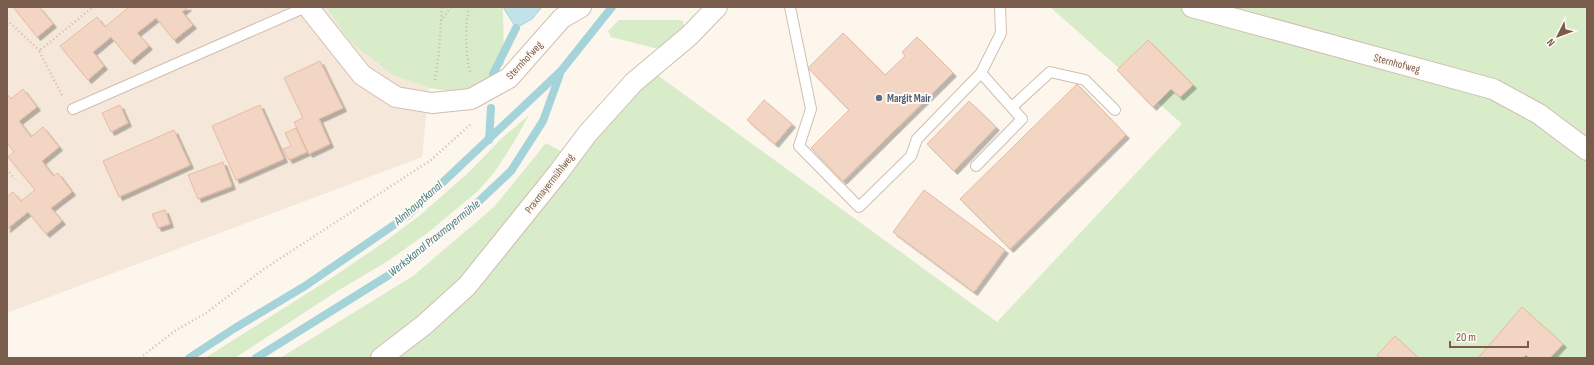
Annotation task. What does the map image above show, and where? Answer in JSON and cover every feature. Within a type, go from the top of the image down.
[{"type":"street","name":"Sternhofweg","points":[[307,7],[362,75],[396,97],[432,103],[471,99],[509,78],[562,18],[581,7]]},
{"type":"street","name":"Praxmayermühlweg","points":[[381,358],[424,325],[466,286],[558,173],[588,133],[634,82],[689,36],[717,7]]},
{"type":"street","name":"Sternhofweg","points":[[1192,7],[1493,89],[1539,114],[1587,150]]},
{"type":"lane","points":[[73,109],[307,7]]},
{"type":"lane","points":[[790,7],[811,109],[799,146],[859,207],[911,156],[917,138],[981,73],[1001,34],[1000,7]]},
{"type":"lane","points":[[1012,107],[1050,72],[1085,80],[1115,110]]},
{"type":"lane","points":[[976,166],[1022,119],[981,73]]},
{"type":"path","points":[[40,51],[94,7]]},
{"type":"path","points":[[432,103],[439,51],[442,7]]},
{"type":"path","points":[[441,21],[451,7]]},
{"type":"path","points":[[469,7],[467,15],[467,64],[478,95]]},
{"type":"path","points":[[7,20],[40,51],[62,95]]},
{"type":"path","points":[[140,358],[176,330],[206,313],[264,270],[431,160],[474,121]]},
{"type":"path","points":[[7,169],[14,179]]},
{"type":"shaded area","points":[[7,7],[326,7],[350,42],[393,75],[429,88],[422,157],[7,313]]},
{"type":"green space","points":[[326,7],[503,7],[504,64],[487,81],[466,93],[429,88],[393,75],[350,42]]},
{"type":"green space","points":[[1050,7],[1587,7],[1587,358],[280,358],[413,276],[494,207],[546,143],[574,158],[656,74],[997,322],[1182,124]]},
{"type":"green space","points":[[619,20],[677,20],[683,21],[684,27],[663,48],[654,48],[611,37],[608,31]]},
{"type":"green space","points":[[529,115],[496,170],[478,191],[430,231],[388,261],[339,290],[235,358],[205,358],[336,275],[419,216],[469,172],[502,138]]},
{"type":"water","points":[[503,7],[542,7],[532,19],[516,28]]},
{"type":"building","points":[[13,7],[39,7],[53,24],[37,37]]},
{"type":"building","points":[[129,7],[188,7],[182,12],[193,25],[174,40],[156,18],[137,33],[149,46],[131,61],[111,37],[93,52],[104,66],[88,80],[60,46],[97,17],[105,27]]},
{"type":"building","points":[[843,33],[885,75],[905,56],[902,52],[917,37],[953,73],[843,181],[811,148],[849,110],[808,68]]},
{"type":"building","points":[[1148,40],[1193,85],[1180,97],[1171,89],[1153,107],[1117,70]]},
{"type":"building","points":[[320,61],[343,108],[319,119],[330,144],[309,154],[294,122],[303,118],[284,78]]},
{"type":"building","points":[[1077,84],[1126,135],[1010,249],[960,199]]},
{"type":"building","points":[[23,89],[37,107],[19,121],[31,137],[43,127],[59,147],[42,161],[53,176],[58,173],[72,192],[51,208],[62,221],[46,234],[28,212],[7,229],[7,197],[13,192],[21,201],[35,190],[8,157],[14,152],[7,143],[7,94],[11,99]]},
{"type":"building","points":[[764,100],[792,124],[775,144],[747,120]]},
{"type":"building","points":[[969,101],[996,127],[954,171],[927,144]]},
{"type":"building","points":[[120,105],[128,123],[111,132],[102,113]]},
{"type":"building","points":[[260,105],[284,159],[236,180],[212,126]]},
{"type":"building","points":[[296,128],[307,152],[289,160],[283,149],[291,146],[285,133]]},
{"type":"building","points":[[174,130],[190,165],[119,197],[103,161]]},
{"type":"building","points":[[223,162],[232,186],[198,199],[188,175]]},
{"type":"building","points":[[924,190],[1005,250],[974,292],[893,232]]},
{"type":"building","points":[[165,210],[170,224],[158,228],[152,214]]},
{"type":"building","points":[[1522,307],[1563,344],[1550,358],[1530,358],[1526,355],[1523,358],[1478,358]]},
{"type":"building","points":[[1395,336],[1418,358],[1380,358],[1377,355]]},
{"type":"waterway","name":"Almhauptkanal","points":[[189,358],[235,328],[305,286],[407,216],[561,71],[612,7]]},
{"type":"waterway","points":[[493,74],[516,28]]},
{"type":"waterway","name":"Werkskanal Praxmayermühle","points":[[256,358],[389,275],[458,221],[511,171],[543,121],[560,74]]},
{"type":"waterway","points":[[489,140],[491,108]]},
{"type":"place","name":"Margit Mair","points":[[879,98]]}]
